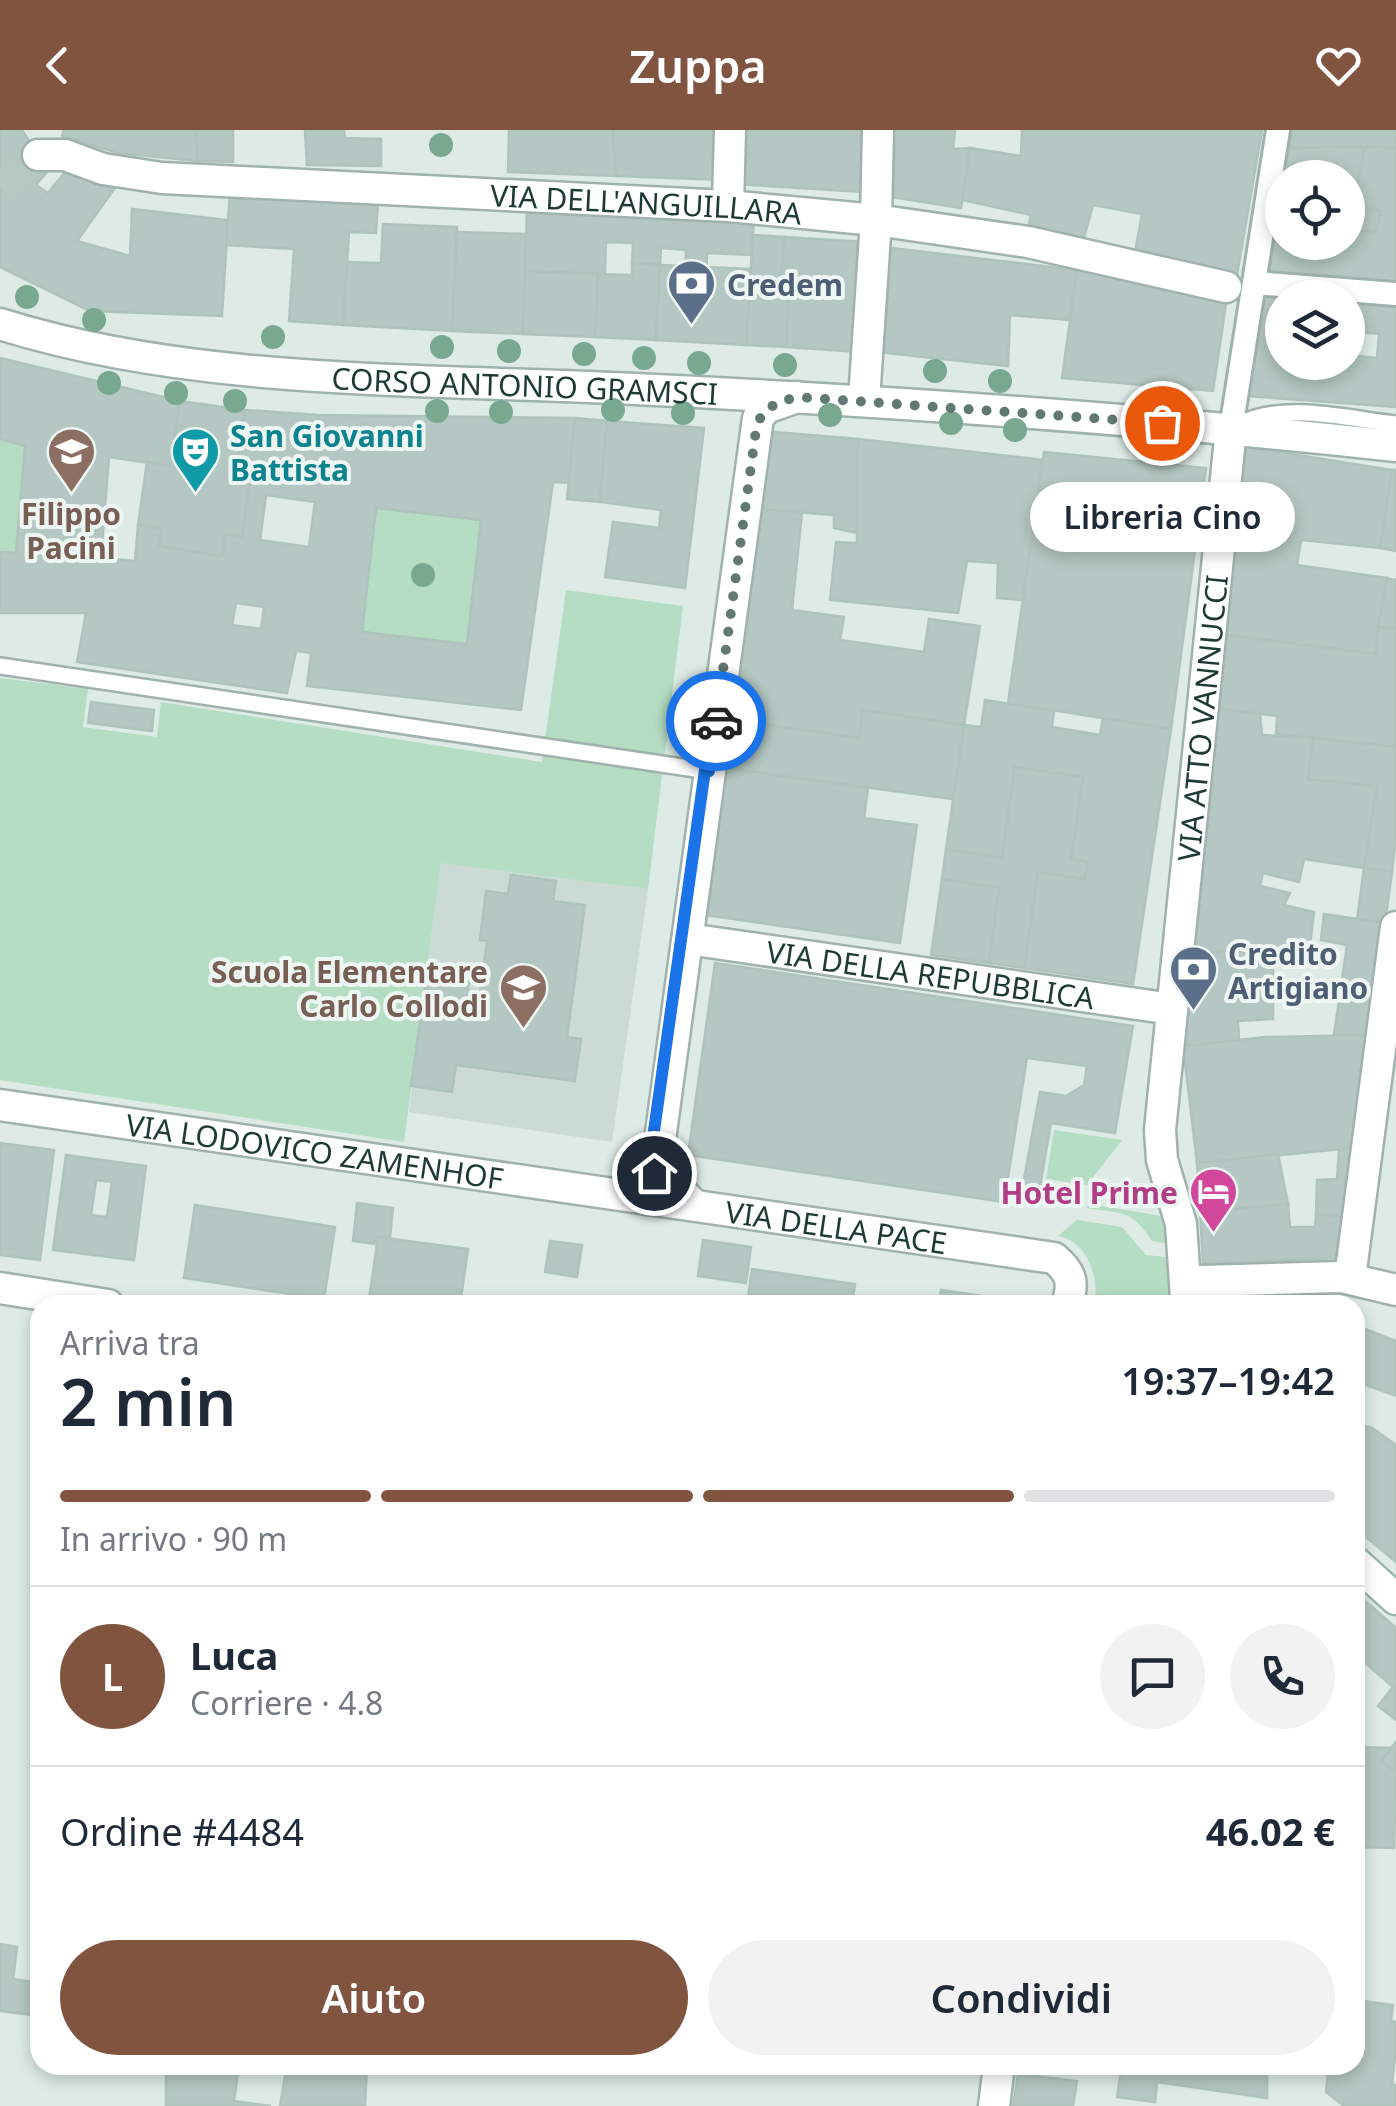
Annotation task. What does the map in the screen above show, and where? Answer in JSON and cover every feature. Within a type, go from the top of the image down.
[{"type":"street","points":[[728,206],[730,130]]},
{"type":"street","points":[[864,400],[878,130]]},
{"type":"street","points":[[1231,429],[1244,287],[1278,130]]},
{"type":"street","name":"VIA DELL'ANGUILLARA","points":[[38,155],[65,155],[113,171],[162,178],[728,206],[876,220],[1028,242],[1244,287]]},
{"type":"street","points":[[1244,287],[1396,294]]},
{"type":"street","name":"CORSO ANTONIO GRAMSCI","points":[[0,327],[134,357],[250,369],[754,409],[797,397],[864,400],[1396,446]]},
{"type":"street","points":[[687,1204],[659,1163],[658,1147],[754,409]]},
{"type":"street","name":"VIA ATTO VANNUCCI","points":[[1185,1295],[1180,1224],[1162,1160],[1160,1130],[1231,429]]},
{"type":"street","points":[[1350,1278],[1396,926]]},
{"type":"street","name":"VIA DELLA REPUBBLICA","points":[[688,938],[1172,1009]]},
{"type":"street","name":"VIA LODOVICO ZAMENHOF","points":[[0,1105],[629,1197]]},
{"type":"street","name":"VIA DELLA PACE","points":[[629,1197],[1041,1255],[1054,1258],[1070,1275],[1069,1295]]},
{"type":"street","points":[[1188,1295],[1192,1285],[1202,1281],[1350,1278],[1396,1290]]},
{"type":"street","points":[[0,1288],[44,1295]]},
{"type":"street","points":[[1365,1571],[1396,1598]]},
{"type":"street","points":[[994,2106],[998,2075]]},
{"type":"lane","points":[[1231,429],[1254,418],[1292,414],[1396,424]]},
{"type":"lane","points":[[0,666],[707,770],[652,1145],[654,1173],[687,1204]]},
{"type":"shaded area","name":"Scuola Elementare Carlo Collodi","points":[[441,862],[648,889],[612,1142],[409,1112]]},
{"type":"green space","points":[[0,439],[25,446],[16,553],[0,552]]},
{"type":"green space","points":[[376,508],[481,520],[467,644],[362,632]]},
{"type":"green space","points":[[566,590],[683,606],[648,889],[441,863],[404,1142],[0,1080],[0,678],[88,689],[83,727],[157,737],[161,702],[542,762]]},
{"type":"green space","points":[[1054,1130],[1122,1140],[1087,1185],[1046,1179]]},
{"type":"green space","points":[[1089,1204],[1168,1217],[1176,1245],[1152,1241],[1131,1218],[1086,1208]]},
{"type":"green space","points":[[1077,1220],[1122,1227],[1146,1255],[1176,1258],[1176,1295],[1095,1295],[1093,1273],[1084,1253],[1058,1236]]},
{"type":"building","points":[[0,130],[22,130],[51,167],[36,185],[48,193],[66,171],[120,181],[77,241],[130,256],[132,209],[228,220],[222,316],[90,311],[0,267]]},
{"type":"building","points":[[64,130],[195,130],[198,161],[118,153],[62,136]]},
{"type":"building","points":[[195,130],[233,130],[233,162],[198,161]]},
{"type":"building","points":[[305,130],[344,130],[345,138],[381,139],[381,166],[307,165]]},
{"type":"building","points":[[509,130],[613,130],[616,176],[508,172]]},
{"type":"building","points":[[613,130],[725,130],[724,180],[616,176]]},
{"type":"building","points":[[738,130],[863,130],[862,192],[735,184]]},
{"type":"building","points":[[887,130],[955,130],[953,149],[970,148],[961,208],[885,196]]},
{"type":"building","points":[[1022,130],[1262,130],[1237,275],[1135,252],[1142,214],[1093,205],[1084,238],[1029,224],[1031,215],[963,200],[970,148],[1021,156]]},
{"type":"building","points":[[1292,130],[1396,130],[1396,148],[1289,148]]},
{"type":"building","points":[[1365,147],[1396,148],[1396,282],[1269,274],[1271,260],[1365,260],[1365,230],[1376,232],[1381,211],[1365,209]]},
{"type":"building","points":[[1365,147],[1362,160],[1287,160],[1289,148]]},
{"type":"building","points":[[230,193],[378,201],[376,233],[349,232],[343,325],[289,321],[294,249],[226,245]]},
{"type":"building","points":[[1365,209],[1381,211],[1376,232],[1365,230]]},
{"type":"building","points":[[527,211],[754,221],[751,255],[707,253],[706,275],[685,274],[686,250],[661,248],[660,265],[632,264],[633,243],[606,242],[605,274],[525,271]]},
{"type":"building","points":[[383,224],[457,227],[452,331],[343,325],[347,262],[381,263]]},
{"type":"building","points":[[457,232],[526,234],[523,334],[452,331]]},
{"type":"building","points":[[753,235],[784,237],[780,296],[789,297],[786,347],[746,345]]},
{"type":"building","points":[[784,237],[866,242],[859,352],[786,347],[789,297],[780,296]]},
{"type":"building","points":[[883,247],[1077,270],[1069,320],[1010,315],[1008,366],[876,352]]},
{"type":"building","points":[[632,264],[660,265],[656,340],[595,337],[598,274],[632,275]]},
{"type":"building","points":[[660,265],[685,266],[685,274],[706,275],[706,267],[751,269],[746,345],[656,340]]},
{"type":"building","points":[[1077,270],[1226,304],[1213,391],[1062,378]]},
{"type":"building","points":[[525,271],[598,274],[595,337],[523,334]]},
{"type":"building","points":[[1264,292],[1265,380],[1365,380],[1365,357],[1377,358],[1379,334],[1365,333],[1365,301],[1396,304],[1396,407],[1247,396]]},
{"type":"building","points":[[0,358],[180,401],[170,466],[109,457],[101,558],[135,561],[138,525],[162,528],[160,546],[222,556],[225,534],[242,536],[252,465],[237,462],[245,410],[318,415],[575,418],[569,483],[553,482],[521,710],[307,686],[311,653],[296,651],[287,693],[77,662],[86,613],[0,613],[0,552],[16,553],[25,446],[0,439]],"holes":[[[266,495],[315,502],[309,547],[260,540]],[[376,508],[481,520],[467,644],[362,632]],[[236,603],[264,607],[261,629],[232,625]]]},
{"type":"building","name":"San Giovanni Battista","points":[[180,401],[245,410],[237,462],[252,465],[242,536],[225,534],[222,556],[160,546],[162,528],[138,525],[147,462],[170,466]]},
{"type":"building","points":[[575,418],[607,421],[600,502],[567,499]]},
{"type":"building","points":[[607,421],[704,428],[685,588],[605,577],[613,522],[659,528],[661,510],[600,502]]},
{"type":"building","points":[[761,431],[858,439],[857,533],[834,528],[834,515],[756,509]]},
{"type":"building","points":[[858,439],[1044,460],[1023,600],[997,598],[998,563],[967,561],[958,613],[830,600],[836,542],[857,543]]},
{"type":"building","points":[[1241,446],[1392,470],[1380,548],[1301,540],[1297,565],[1387,578],[1376,654],[1225,635]]},
{"type":"building","points":[[1044,452],[1206,468],[1171,729],[1008,703]]},
{"type":"building","points":[[1392,470],[1396,470],[1396,551],[1380,548]]},
{"type":"building","points":[[756,509],[802,512],[792,610],[844,617],[840,640],[924,652],[929,619],[980,626],[964,725],[863,710],[859,738],[731,720]]},
{"type":"building","points":[[1387,578],[1396,581],[1396,629],[1378,627]]},
{"type":"building","points":[[1378,627],[1396,629],[1396,747],[1276,734],[1277,716],[1214,708],[1225,635],[1376,654]]},
{"type":"building","points":[[985,700],[1054,711],[1052,727],[1100,735],[1103,718],[1171,729],[1133,984],[1024,968],[1038,872],[1085,879],[1087,862],[1071,859],[1083,777],[1015,767],[1002,858],[946,849],[964,725],[981,727]]},
{"type":"building","points":[[91,702],[154,710],[152,731],[88,723]]},
{"type":"building","points":[[1214,708],[1260,714],[1262,735],[1313,738],[1308,779],[1377,786],[1364,868],[1304,859],[1299,882],[1263,873],[1260,886],[1290,893],[1284,905],[1314,912],[1308,962],[1230,950],[1180,957]]},
{"type":"building","points":[[863,710],[964,725],[953,799],[724,768],[731,720],[859,738]]},
{"type":"building","points":[[1313,738],[1396,747],[1392,872],[1364,868],[1377,786],[1308,779]]},
{"type":"building","points":[[1015,767],[1083,777],[1071,859],[1087,862],[1085,879],[1038,872],[1024,968],[989,963],[999,888],[942,879],[946,849],[1002,858]]},
{"type":"building","points":[[724,768],[868,788],[864,818],[917,825],[900,943],[705,915]]},
{"type":"building","points":[[1364,868],[1392,872],[1385,923],[1357,920]]},
{"type":"building","points":[[511,875],[556,881],[553,901],[585,905],[567,1037],[581,1039],[575,1081],[456,1065],[452,1092],[411,1086],[427,973],[469,980],[467,998],[479,1000],[487,941],[480,940],[486,891],[508,894]]},
{"type":"building","points":[[942,879],[999,888],[989,963],[931,955]]},
{"type":"building","points":[[1324,914],[1385,923],[1369,1035],[1334,1035],[1347,945],[1321,940]]},
{"type":"building","points":[[1230,950],[1273,957],[1273,1019],[1238,1021],[1239,1040],[1183,1046],[1180,957]]},
{"type":"building","points":[[715,963],[1133,1026],[1115,1133],[1051,1123],[1037,1204],[1020,1201],[1040,1092],[1066,1096],[1084,1085],[1087,1066],[1027,1058],[1004,1202],[688,1155]]},
{"type":"building","points":[[1369,1035],[1352,1148],[1197,1163],[1183,1046],[1266,1037]]},
{"type":"building","points":[[0,1143],[54,1150],[40,1260],[0,1255]]},
{"type":"building","points":[[1352,1148],[1344,1216],[1316,1215],[1317,1180],[1337,1179],[1339,1150]]},
{"type":"building","points":[[1278,1154],[1288,1204],[1200,1212],[1197,1163]]},
{"type":"building","points":[[66,1155],[146,1166],[134,1260],[53,1250]],"holes":[[[96,1180],[112,1182],[107,1217],[91,1215]]]},
{"type":"building","points":[[357,1203],[393,1208],[390,1237],[378,1237],[374,1244],[353,1241]]},
{"type":"building","points":[[1288,1204],[1290,1227],[1315,1227],[1316,1215],[1344,1216],[1342,1258],[1203,1263],[1200,1212]]},
{"type":"building","points":[[195,1205],[335,1227],[325,1295],[297,1295],[184,1278]]},
{"type":"building","points":[[378,1237],[468,1249],[461,1295],[370,1295]]},
{"type":"building","points":[[703,1240],[751,1247],[746,1283],[698,1276]]},
{"type":"building","points":[[550,1241],[582,1245],[577,1277],[545,1272]]},
{"type":"building","points":[[752,1269],[855,1284],[853,1295],[748,1295]]},
{"type":"building","points":[[941,1290],[975,1295],[940,1295]]},
{"type":"building","points":[[1365,1329],[1396,1341],[1396,1396],[1365,1385]]},
{"type":"building","points":[[1365,1426],[1396,1445],[1396,1562],[1365,1536]]},
{"type":"building","points":[[1365,1601],[1396,1628],[1393,1687],[1365,1663]]},
{"type":"building","points":[[1396,1683],[1396,1720],[1378,1706]]},
{"type":"building","points":[[1396,1742],[1396,1772],[1381,1761]]},
{"type":"building","points":[[1365,1747],[1391,1748],[1381,1761],[1396,1772],[1394,1848],[1365,1847]]},
{"type":"building","points":[[0,1944],[17,1947],[13,1979],[30,1982],[30,2015],[0,2011]]},
{"type":"building","points":[[1365,2001],[1393,2005],[1391,2021],[1396,2022],[1396,2049],[1392,2083],[1396,2086],[1396,2106],[1344,2106],[1326,2092],[1328,2075],[1365,2075]]},
{"type":"building","points":[[166,2075],[238,2075],[234,2101],[271,2106],[166,2106]]},
{"type":"building","points":[[285,2075],[367,2075],[365,2106],[280,2106]]},
{"type":"building","points":[[1018,2075],[1077,2081],[1073,2106],[1013,2106]]},
{"type":"building","points":[[1120,2075],[1267,2075],[1267,2098],[1157,2082],[1155,2102],[1117,2097]]},
{"type":"tunnel","points":[[0,187],[38,155]]},
{"type":"way so far","points":[[716,721],[756,430],[758,418],[766,408],[797,397],[1162,423]]},
{"type":"place","name":"Credem","points":[[692,326]]},
{"type":"place","name":"Libreria Cino","points":[[1162,423]]},
{"type":"place","name":"Filippo Pacini","points":[[71,494]]},
{"type":"place","name":"San Giovanni Battista","points":[[195,494]]},
{"type":"place","name":"Credito Artigiano","points":[[1193,1012]]},
{"type":"place","name":"Scuola Elementare Carlo Collodi","points":[[523,1030]]},
{"type":"place","name":"Hotel Prime","points":[[1213,1234]]},
{"type":"route","points":[[654,1173],[652,1145],[705,770],[709,771],[716,721]]}]
